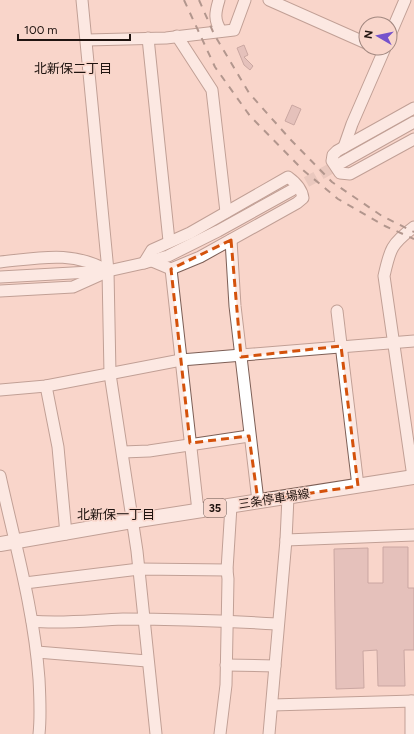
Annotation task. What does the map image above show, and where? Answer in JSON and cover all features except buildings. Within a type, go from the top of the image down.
[{"type":"main road","name":"三条停車場線","points":[[9,543],[132,521],[414,477]]},
{"type":"street","points":[[82,0],[108,272],[110,374],[123,452],[139,569],[147,661],[156,734]]},
{"type":"street","points":[[219,0],[215,14],[216,21],[221,31]]},
{"type":"street","points":[[87,40],[148,38],[234,30],[245,0]]},
{"type":"street","points":[[268,0],[358,39]]},
{"type":"street","points":[[398,16],[405,0]]},
{"type":"street","points":[[177,36],[212,90],[226,212]]},
{"type":"street","points":[[148,38],[169,241]]},
{"type":"street","points":[[344,147],[379,56]]},
{"type":"street","points":[[414,108],[344,147],[333,155],[332,161],[340,173],[344,175],[350,174],[414,139]]},
{"type":"street","points":[[342,163],[414,122]]},
{"type":"street","points":[[288,177],[293,180],[303,192],[303,198],[297,203],[200,257],[171,269],[148,262],[152,250],[169,241],[190,233],[288,177]]},
{"type":"street","points":[[0,291],[73,287],[108,272],[168,256],[218,231],[292,190]]},
{"type":"street","points":[[414,227],[398,239],[390,251],[384,276],[414,477]]},
{"type":"street","points":[[231,240],[235,306],[258,501]]},
{"type":"street","points":[[0,262],[64,256],[93,263],[108,272]]},
{"type":"street","points":[[171,269],[198,511]]},
{"type":"street","points":[[0,277],[108,272]]},
{"type":"street","points":[[337,311],[358,486]]},
{"type":"street","points":[[0,390],[46,386],[181,360],[414,341]]},
{"type":"street","points":[[46,386],[58,447],[66,534]]},
{"type":"street","points":[[123,452],[149,450],[250,436]]},
{"type":"street","points":[[0,476],[9,543],[25,584],[37,652],[41,717],[39,734]]},
{"type":"street","points":[[269,734],[286,540],[288,497]]},
{"type":"street","points":[[220,734],[226,665],[227,570],[231,506]]},
{"type":"street","points":[[286,540],[414,535]]},
{"type":"street","points":[[25,584],[139,569],[227,570]]},
{"type":"street","points":[[32,621],[49,622],[144,619],[278,624]]},
{"type":"street","points":[[37,652],[147,661]]},
{"type":"street","points":[[226,665],[275,666]]},
{"type":"street","points":[[272,705],[412,701],[411,734]]},
{"type":"highlighted area","points":[[231,240],[241,357],[341,346],[358,486],[258,501],[249,436],[190,443],[171,269]]},
{"type":"tunnel","points":[[292,190],[341,163]]},
{"type":"railway","points":[[184,0],[215,67],[250,116],[303,170],[338,199],[385,226],[414,239]]},
{"type":"railway","points":[[199,0],[214,34],[249,93],[290,139],[332,182],[382,216],[414,232]]},
{"type":"district","name":"北新保二丁目","points":[[73,68]]},
{"type":"district","name":"北新保一丁目","points":[[116,514]]}]
